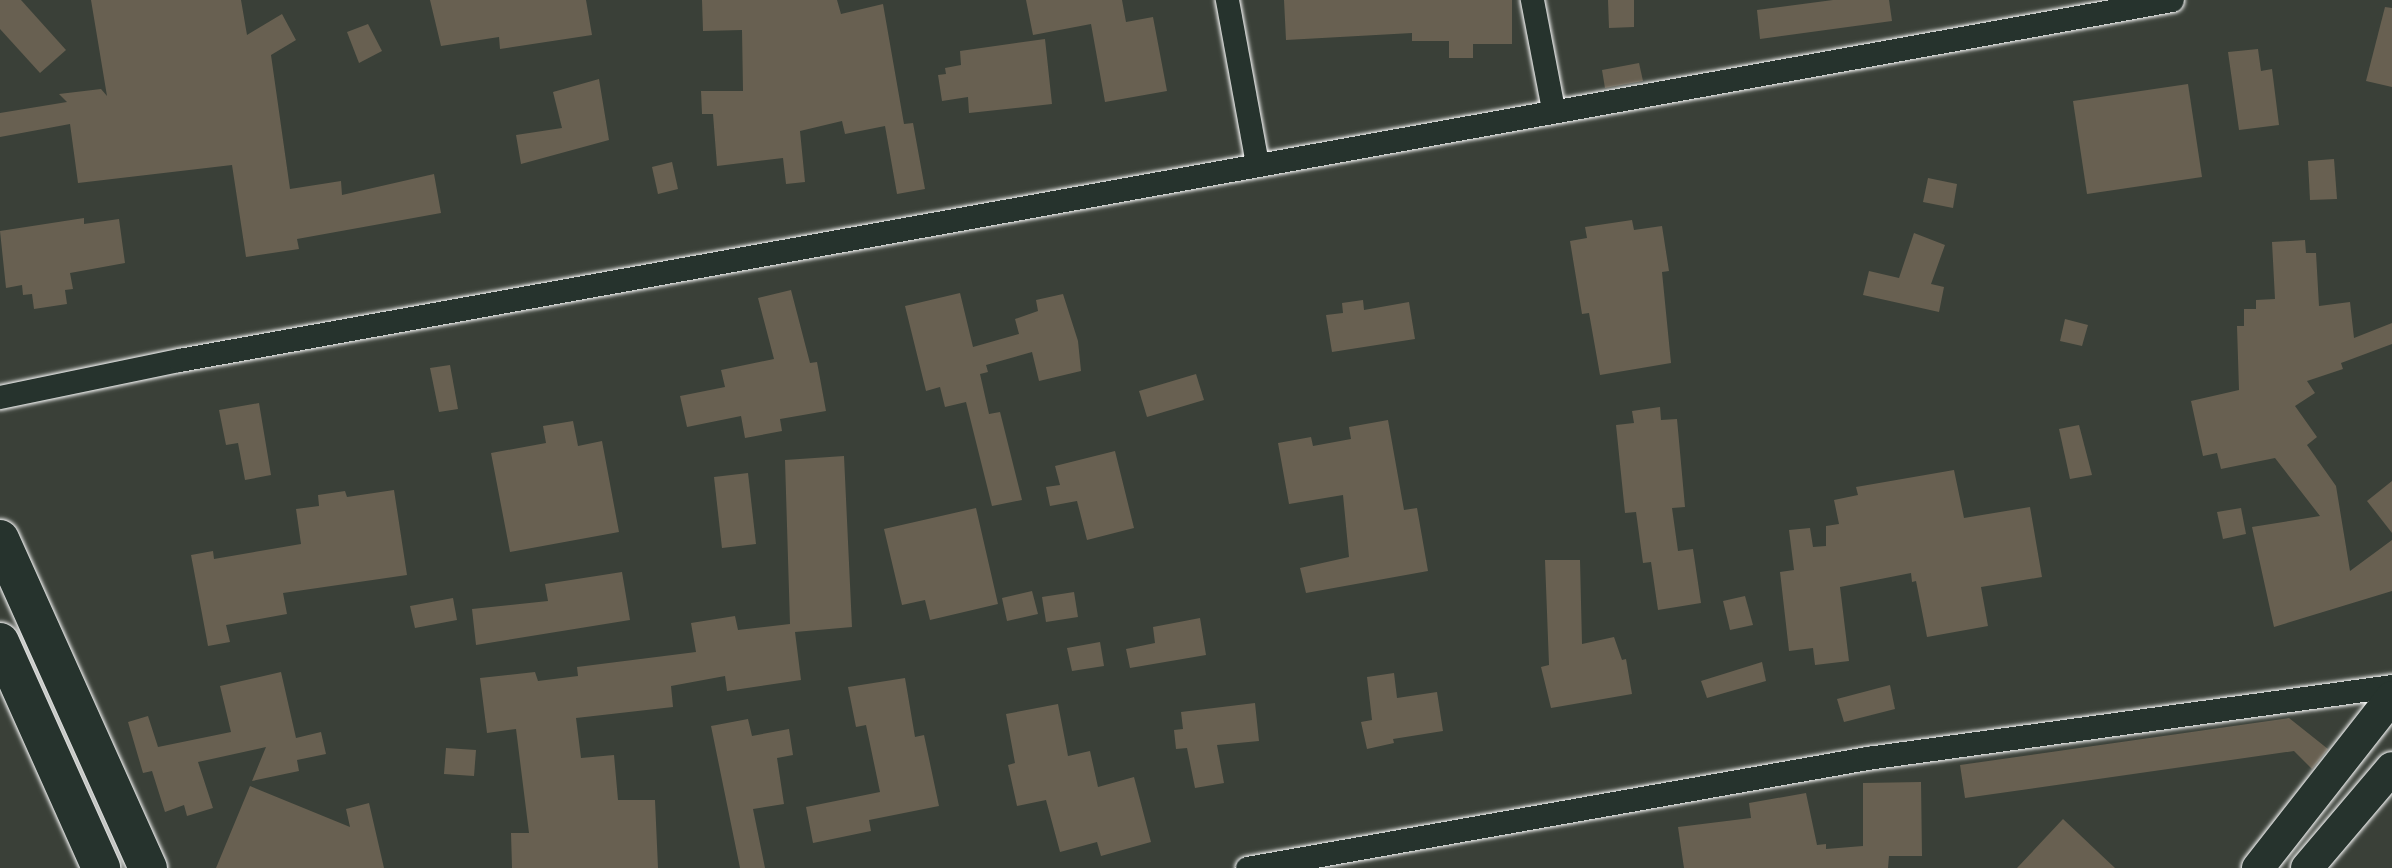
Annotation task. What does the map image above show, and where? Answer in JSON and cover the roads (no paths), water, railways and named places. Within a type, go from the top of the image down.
[{"type":"highway","points":[[0,539],[148,868]]},
{"type":"highway","points":[[0,642],[101,868]]},
{"type":"main road","points":[[2258,868],[2392,697]]},
{"type":"main road","points":[[2307,868],[2392,768]]},
{"type":"street","points":[[1227,0],[1257,163]]},
{"type":"street","points":[[1532,0],[1553,109]]},
{"type":"street","points":[[0,397],[1257,163],[2172,0]]},
{"type":"street","points":[[1247,868],[1867,758],[2392,686]]}]
